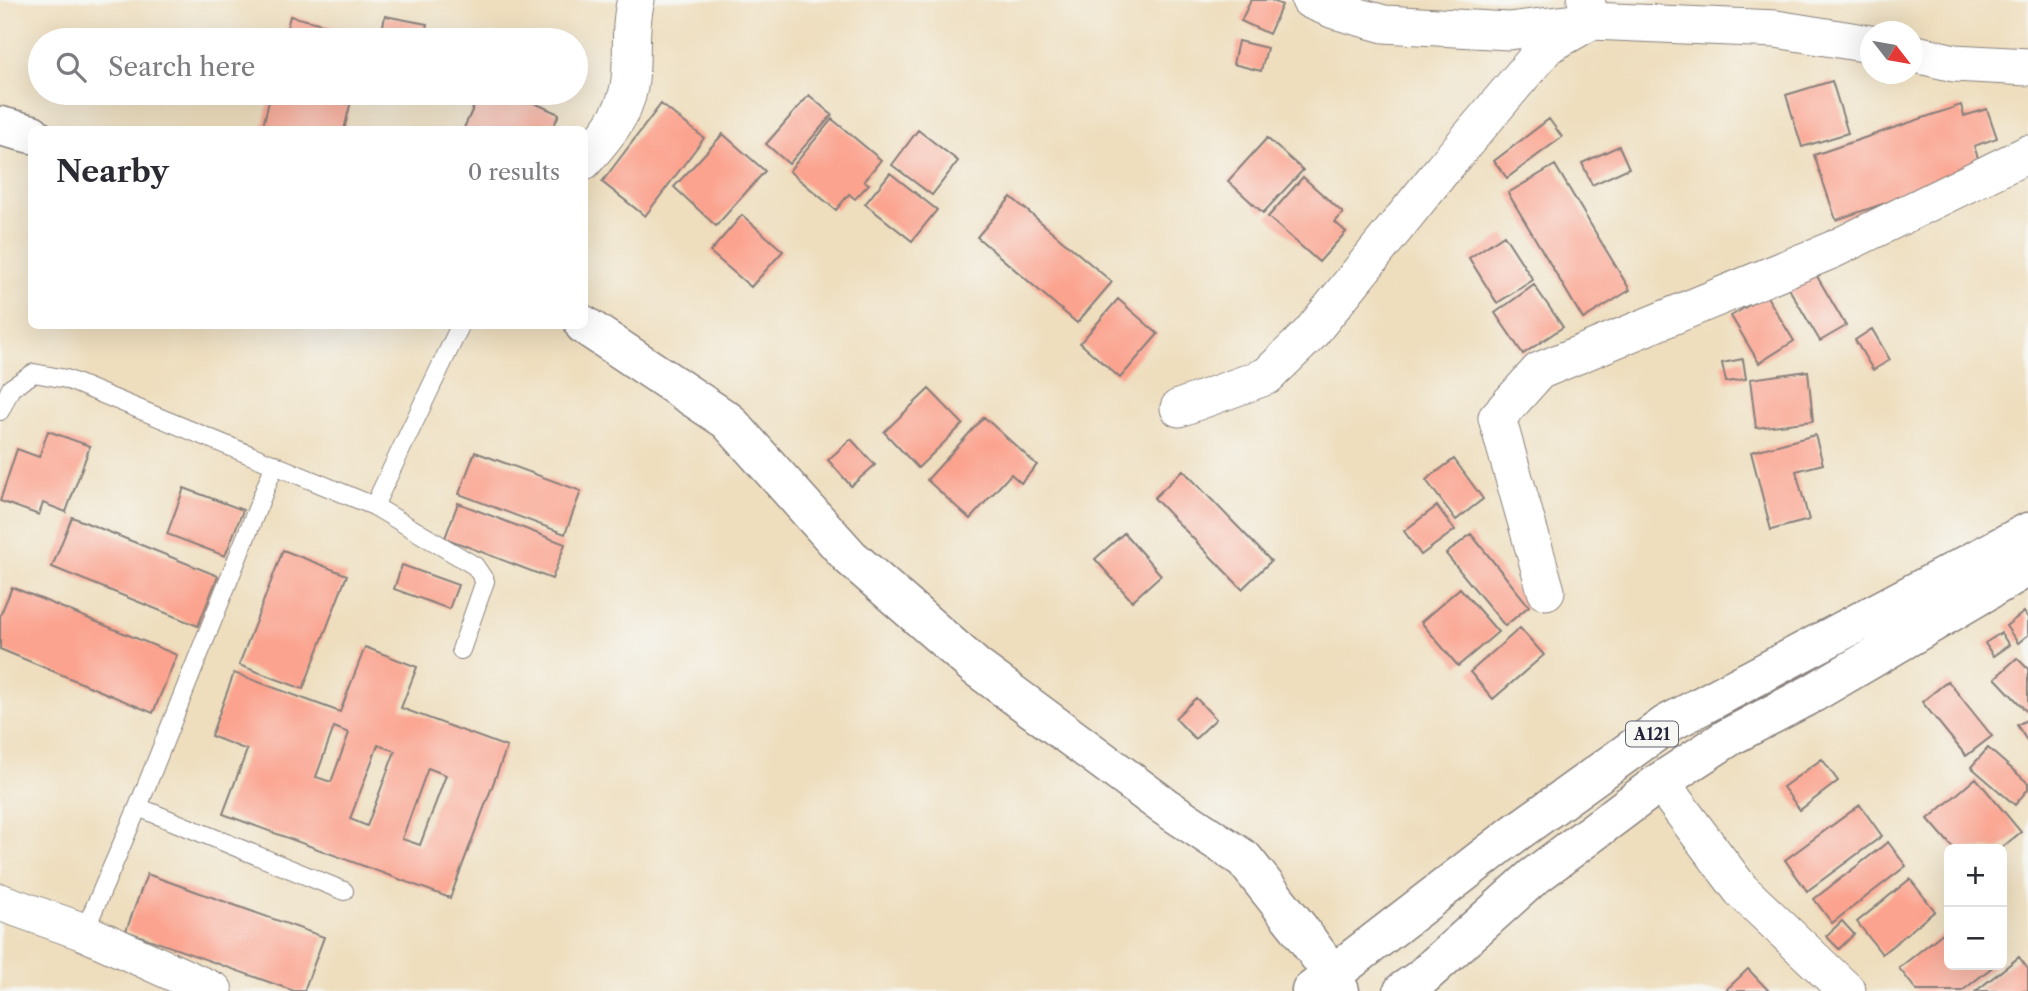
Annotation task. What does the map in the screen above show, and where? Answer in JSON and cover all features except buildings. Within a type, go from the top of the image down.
[{"type":"main road","points":[[0,126],[28,133]]},
{"type":"main road","points":[[588,328],[728,421],[850,556],[976,667],[1164,806],[1244,859],[1298,927],[1328,985]]},
{"type":"main road","name":"A121","points":[[1328,985],[1514,834],[1667,724],[2028,532]]},
{"type":"main road","name":"A121","points":[[1418,987],[1532,878],[1660,782],[1729,737],[1813,693],[2028,567]]},
{"type":"street","points":[[588,156],[614,126],[629,88],[631,19],[636,0]]},
{"type":"street","points":[[1310,0],[1384,24],[1509,32],[1589,10],[1776,29],[1860,42]]},
{"type":"street","points":[[1179,408],[1267,376],[1310,334],[1546,46],[1589,10]]},
{"type":"street","points":[[1923,55],[1954,63],[2028,67]]},
{"type":"street","points":[[1546,591],[1497,418],[1539,371],[1832,250],[2028,154]]},
{"type":"street","points":[[1660,782],[1741,890],[1847,991]]},
{"type":"street","points":[[0,902],[84,932],[214,991]]},
{"type":"lane","points":[[374,506],[459,329]]},
{"type":"lane","points":[[0,411],[11,388],[34,373],[66,379],[374,506],[481,572],[485,582],[461,650]]},
{"type":"lane","points":[[84,932],[138,807],[275,464]]},
{"type":"lane","points":[[138,807],[344,891]]}]
